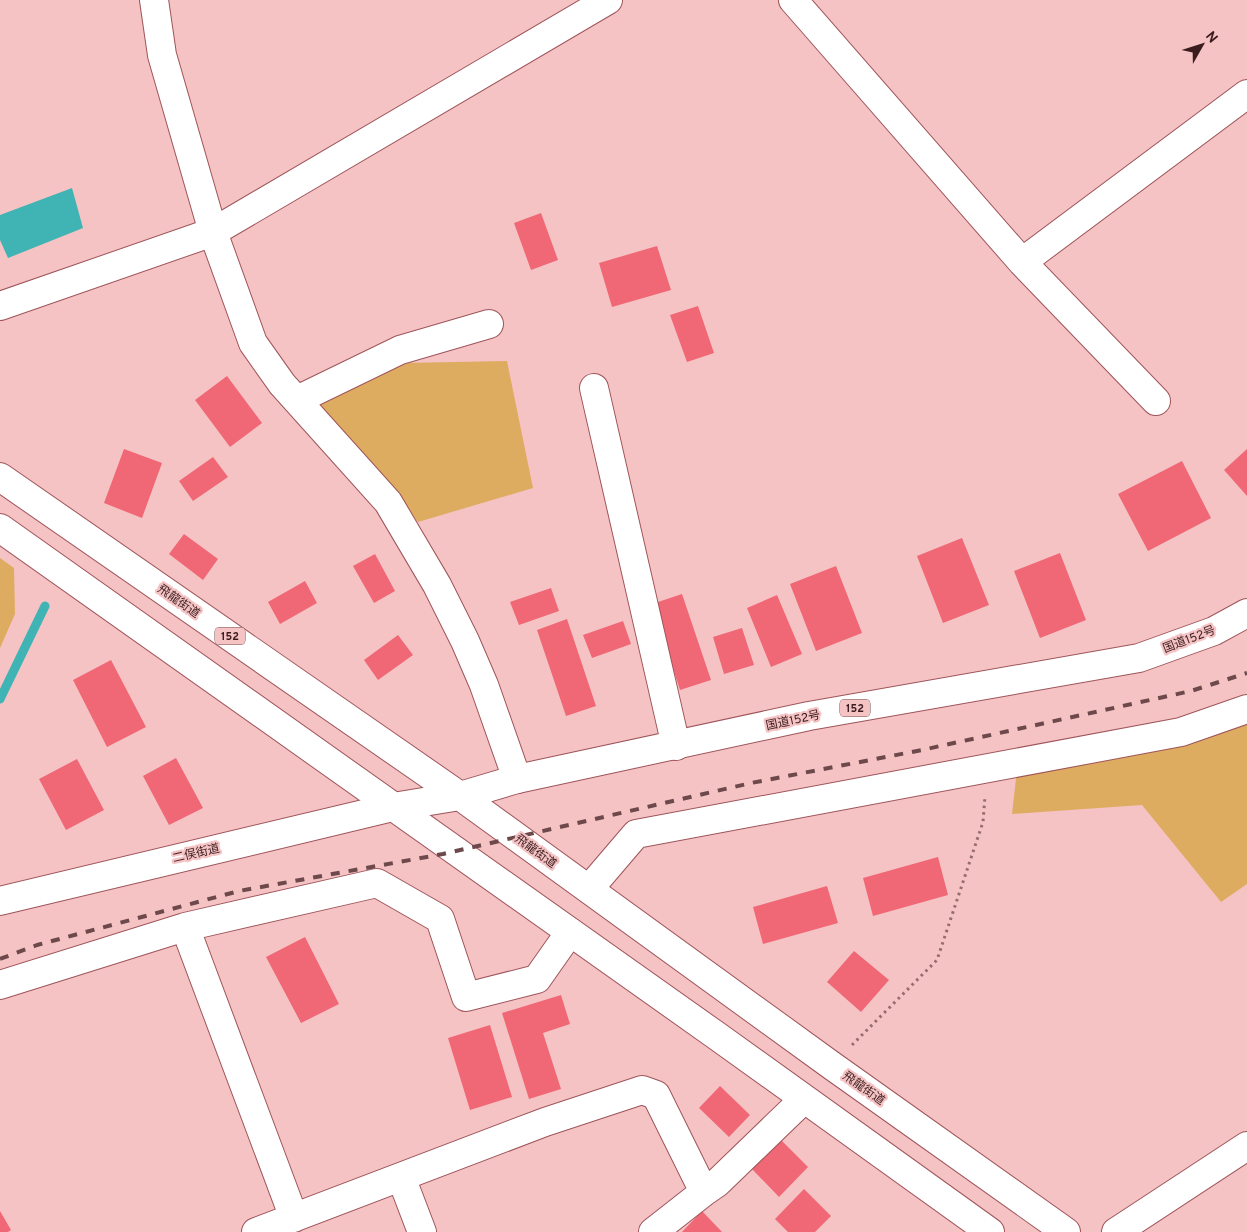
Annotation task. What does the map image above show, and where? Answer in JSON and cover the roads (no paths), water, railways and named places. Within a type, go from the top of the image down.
[{"type":"main road","points":[[154,0],[162,55],[213,232],[253,344],[282,384],[388,502],[437,585],[484,685],[516,779]]},
{"type":"main road","points":[[2,301],[213,232],[608,0]]},
{"type":"main road","points":[[793,0],[1022,262],[1156,401]]},
{"type":"main road","points":[[1022,262],[1247,94]]},
{"type":"main road","points":[[297,400],[400,350],[489,324]]},
{"type":"main road","points":[[594,388],[676,746]]},
{"type":"main road","name":"飛龍街道","points":[[0,477],[460,796],[831,1065],[1066,1232]]},
{"type":"main road","points":[[0,528],[990,1232]]},
{"type":"main road","name":"国道152号","points":[[393,807],[460,796],[516,779],[809,716],[1139,658],[1214,631],[1247,613]]},
{"type":"main road","points":[[589,889],[636,834],[1181,732],[1247,709]]},
{"type":"main road","name":"二俣街道","points":[[0,901],[393,807]]},
{"type":"main road","points":[[0,985],[184,926],[377,883],[440,919],[466,997],[537,979],[570,932]]},
{"type":"main road","points":[[184,926],[294,1218]]},
{"type":"main road","points":[[256,1232],[545,1122],[642,1090],[656,1095],[704,1192]]},
{"type":"main road","points":[[653,1232],[717,1183],[803,1100]]},
{"type":"main road","points":[[1116,1232],[1247,1146]]},
{"type":"main road","points":[[401,1177],[422,1232]]},
{"type":"water","points":[[72,188],[83,228],[8,258],[0,240],[0,215]]},
{"type":"waterway","points":[[0,699],[45,606]]},
{"type":"railway","points":[[0,959],[37,945],[239,891],[443,854],[751,783],[922,750],[1191,691],[1247,673]]}]
